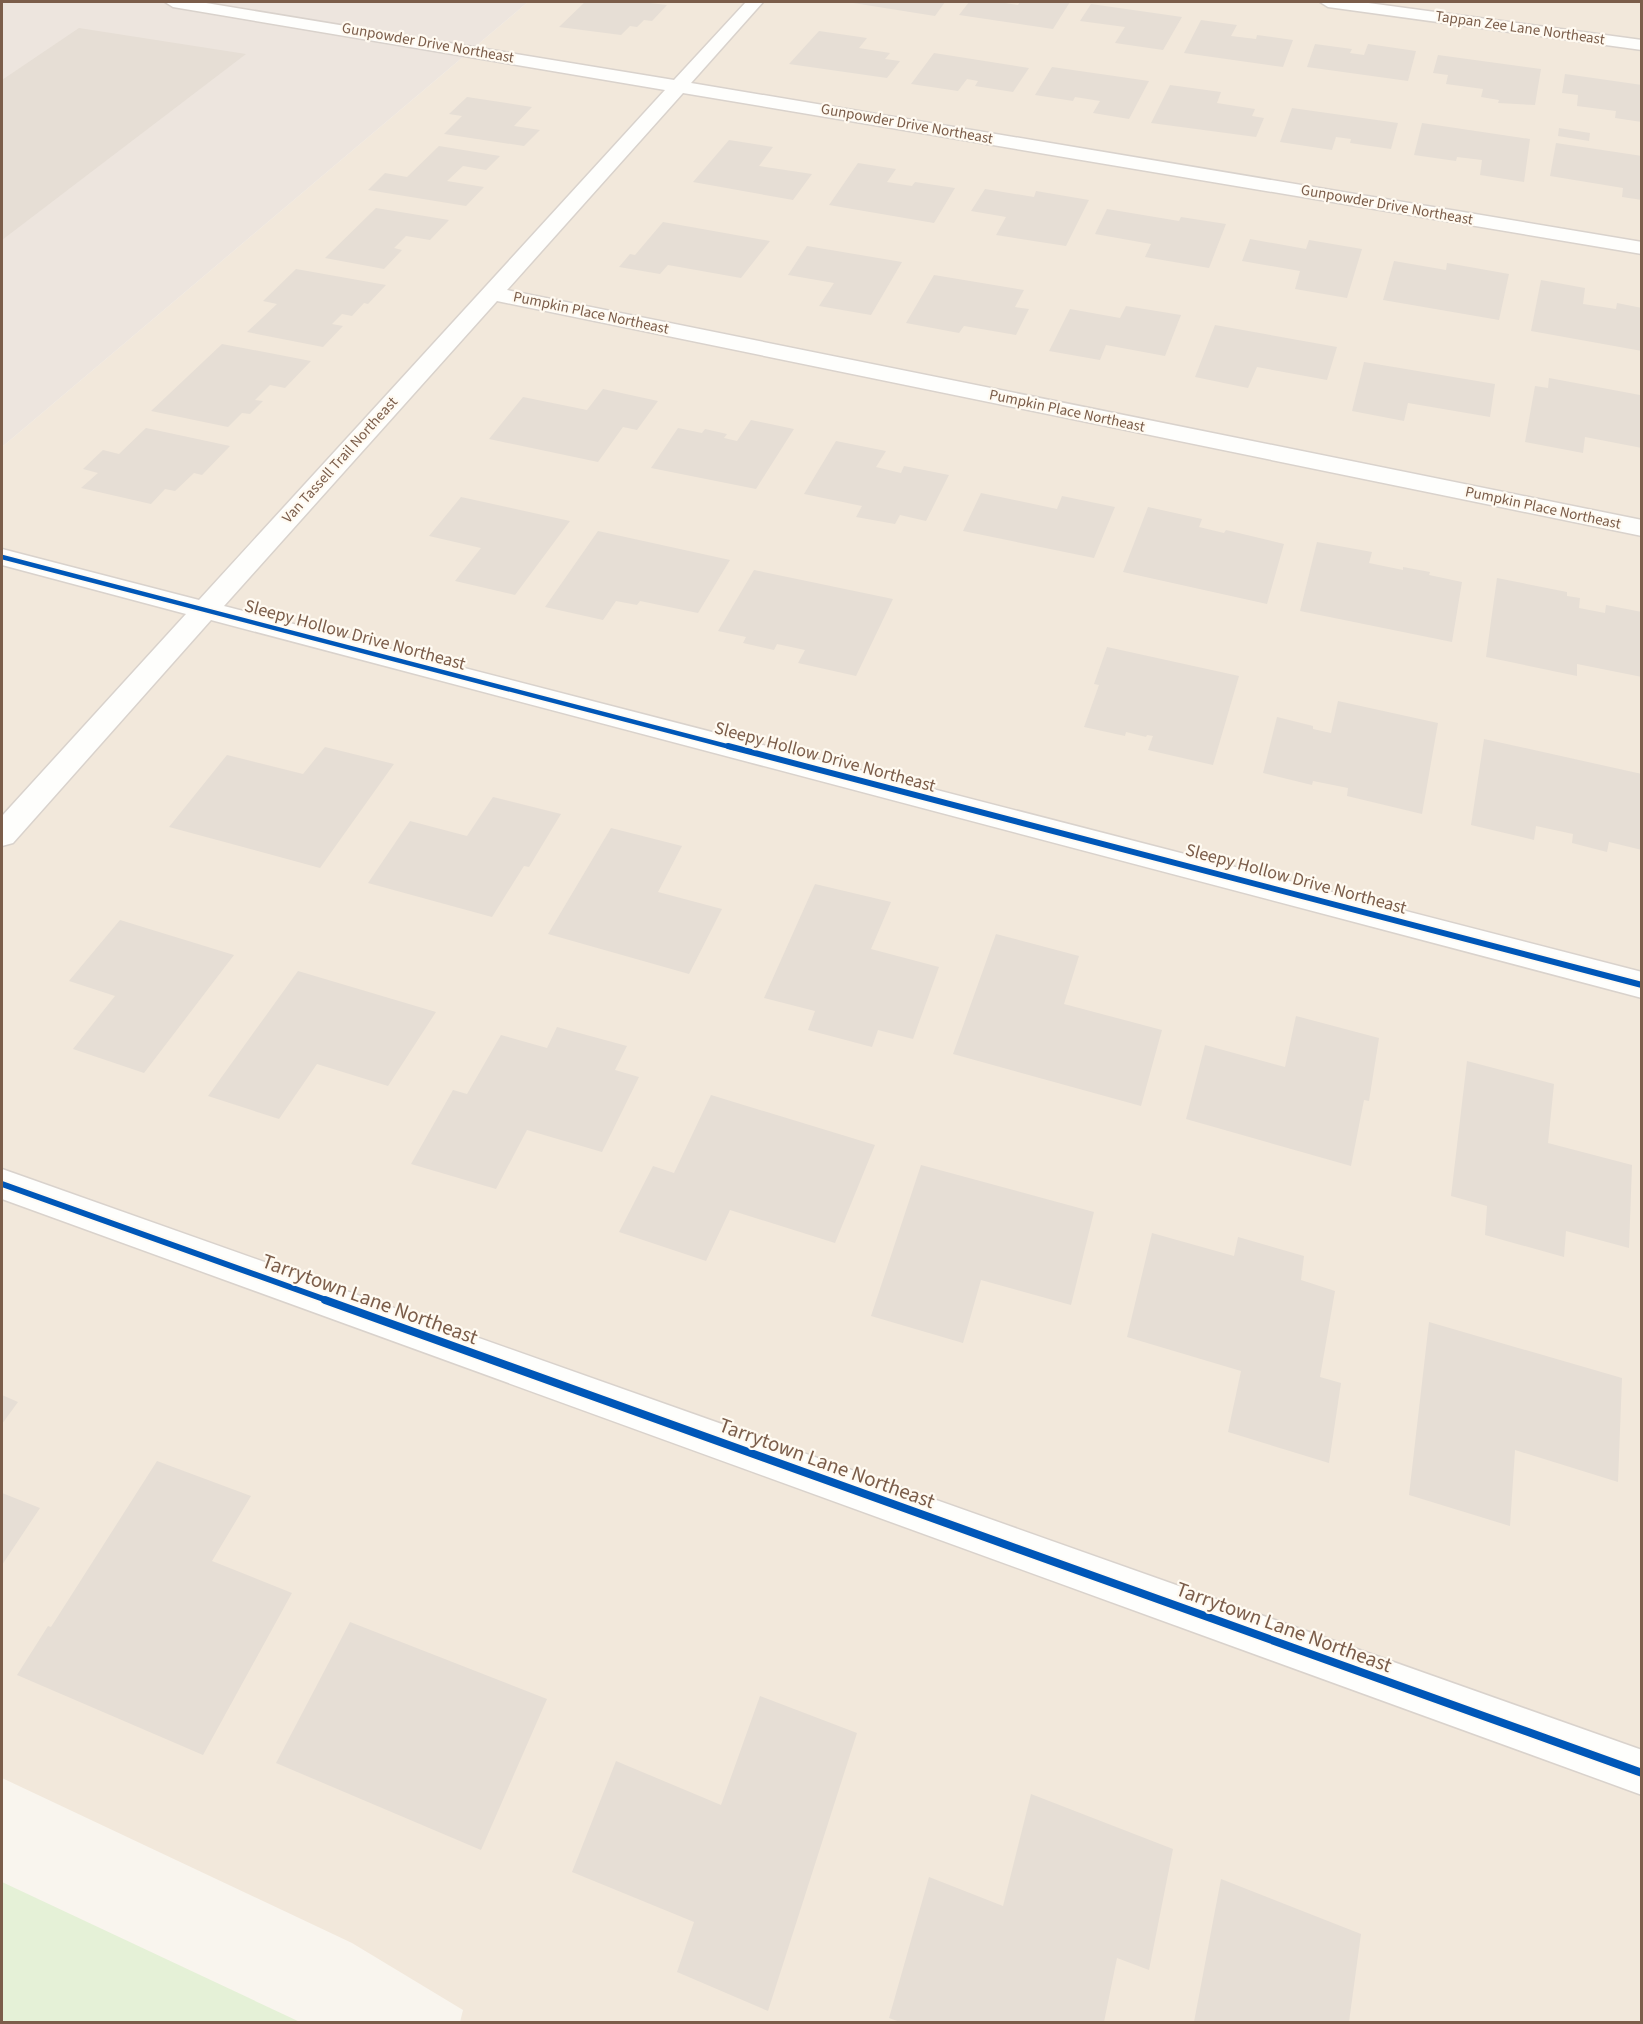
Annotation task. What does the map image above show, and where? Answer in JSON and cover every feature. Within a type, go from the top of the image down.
[{"type":"street","name":"Gunpowder Drive Northeast","points":[[173,2],[1641,248]]},
{"type":"street","name":"Van Tassell Trail Northeast","points":[[2,835],[755,2]]},
{"type":"street","name":"Tappan Zee Lane Northeast","points":[[1328,2],[1641,45]]},
{"type":"street","name":"Pumpkin Place Northeast","points":[[492,293],[1641,528]]},
{"type":"street","name":"Sleepy Hollow Drive Northeast","points":[[2,557],[1641,985]]},
{"type":"street","name":"Tarrytown Lane Northeast","points":[[2,1184],[1641,1773]]},
{"type":"shaded area","points":[[2,2],[528,2],[2,447]]},
{"type":"shaded area","points":[[528,2],[1641,2],[1641,2022],[460,2022],[463,2010],[352,1943],[2,1778],[2,447]]},
{"type":"green space","points":[[2,1882],[300,2022],[2,2022]]},
{"type":"building","points":[[585,2],[641,2],[667,5],[652,21],[644,20],[637,27],[630,26],[621,35],[559,27]]},
{"type":"building","points":[[847,2],[945,2],[935,16]]},
{"type":"building","points":[[969,2],[1007,2],[1005,3],[1018,5],[1020,2],[1070,2],[1053,29],[959,15]]},
{"type":"building","points":[[1091,4],[1182,17],[1163,50],[1115,43],[1125,27],[1080,21]]},
{"type":"building","points":[[1201,20],[1237,25],[1231,36],[1256,39],[1257,35],[1293,40],[1283,67],[1184,53]]},
{"type":"building","points":[[79,28],[246,54],[2,240],[2,80]]},
{"type":"building","points":[[819,31],[867,38],[859,48],[890,53],[885,59],[900,61],[887,78],[789,64]]},
{"type":"building","points":[[1315,44],[1352,49],[1350,53],[1364,55],[1368,44],[1416,51],[1408,81],[1307,67]]},
{"type":"building","points":[[934,53],[1029,68],[1013,92],[975,86],[978,81],[967,79],[958,91],[911,84]]},
{"type":"building","points":[[1438,55],[1541,69],[1535,105],[1498,103],[1499,100],[1481,97],[1483,89],[1446,84],[1448,75],[1433,73]]},
{"type":"building","points":[[1052,67],[1149,81],[1129,119],[1093,113],[1100,101],[1075,97],[1073,101],[1035,95]]},
{"type":"building","points":[[1565,74],[1642,85],[1642,122],[1615,118],[1616,111],[1577,106],[1578,95],[1562,93]]},
{"type":"building","points":[[1170,85],[1221,92],[1217,103],[1255,109],[1252,116],[1264,118],[1256,137],[1151,123]]},
{"type":"building","points":[[467,97],[532,107],[514,126],[540,130],[524,146],[444,134],[462,116],[449,114]]},
{"type":"building","points":[[1292,108],[1398,123],[1391,149],[1350,143],[1351,139],[1336,137],[1332,150],[1280,142]]},
{"type":"building","points":[[1422,123],[1530,139],[1524,182],[1480,175],[1482,160],[1457,157],[1456,161],[1414,155]]},
{"type":"building","points":[[1559,128],[1590,133],[1589,141],[1558,136]]},
{"type":"building","points":[[729,140],[773,147],[759,166],[812,174],[793,200],[693,182]]},
{"type":"building","points":[[1556,143],[1642,156],[1642,200],[1622,197],[1623,188],[1550,176]]},
{"type":"building","points":[[439,146],[500,156],[486,170],[463,166],[447,181],[484,187],[466,206],[368,190],[385,173],[407,177]]},
{"type":"building","points":[[858,163],[896,169],[887,182],[912,186],[915,182],[955,188],[934,223],[829,205]]},
{"type":"building","points":[[985,189],[1034,197],[1036,191],[1089,200],[1066,246],[996,235],[1006,217],[971,211]]},
{"type":"building","points":[[376,208],[449,220],[430,240],[406,236],[394,248],[402,250],[384,269],[325,258]]},
{"type":"building","points":[[1107,209],[1179,221],[1181,217],[1226,224],[1209,268],[1145,257],[1151,244],[1095,234]]},
{"type":"building","points":[[663,222],[770,241],[741,278],[668,265],[660,274],[619,267],[630,254],[635,255]]},
{"type":"building","points":[[1250,239],[1306,249],[1309,240],[1362,249],[1347,298],[1295,289],[1300,271],[1242,261]]},
{"type":"building","points":[[807,246],[902,262],[871,315],[819,306],[834,283],[788,275]]},
{"type":"building","points":[[1394,261],[1446,270],[1447,263],[1509,274],[1499,320],[1383,300]]},
{"type":"building","points":[[296,269],[386,285],[368,304],[364,303],[352,316],[342,314],[332,324],[343,326],[323,347],[247,332],[277,304],[263,301]]},
{"type":"building","points":[[934,275],[1024,290],[1015,307],[1029,309],[1016,335],[964,326],[959,333],[906,323]]},
{"type":"building","points":[[1541,280],[1585,288],[1583,304],[1616,309],[1617,303],[1642,308],[1642,351],[1531,331]]},
{"type":"building","points":[[1126,306],[1181,315],[1165,356],[1106,345],[1100,360],[1049,351],[1070,309],[1120,318]]},
{"type":"building","points":[[1215,325],[1337,347],[1327,380],[1257,367],[1248,388],[1195,377]]},
{"type":"building","points":[[222,344],[311,361],[285,388],[270,385],[255,400],[263,401],[250,414],[242,413],[228,427],[151,411]]},
{"type":"building","points":[[1364,362],[1495,384],[1490,417],[1408,403],[1404,421],[1352,411]]},
{"type":"building","points":[[1549,378],[1640,395],[1642,448],[1585,437],[1583,453],[1525,442],[1535,386],[1548,388]]},
{"type":"building","points":[[603,389],[658,401],[637,430],[623,427],[598,462],[489,439],[523,397],[587,410]]},
{"type":"building","points":[[751,420],[794,429],[756,489],[651,468],[678,428],[702,433],[705,429],[727,434],[724,438],[737,441]]},
{"type":"building","points":[[146,428],[230,446],[202,475],[194,473],[175,491],[165,489],[151,504],[81,488],[98,473],[83,469],[103,450],[119,454]]},
{"type":"building","points":[[836,441],[886,451],[876,467],[901,473],[904,466],[949,475],[926,521],[900,515],[895,524],[856,517],[862,506],[804,494]]},
{"type":"building","points":[[981,493],[1057,509],[1062,496],[1115,507],[1094,558],[963,531]]},
{"type":"building","points":[[461,497],[570,521],[515,595],[455,581],[481,548],[429,536]]},
{"type":"building","points":[[1148,507],[1202,519],[1199,527],[1224,533],[1226,530],[1284,544],[1267,604],[1123,572]]},
{"type":"building","points":[[598,531],[730,560],[698,613],[640,601],[637,605],[616,601],[603,620],[545,607]]},
{"type":"building","points":[[1317,542],[1372,552],[1369,563],[1403,570],[1403,567],[1430,572],[1429,575],[1462,582],[1452,642],[1300,611]]},
{"type":"building","points":[[754,570],[893,599],[856,676],[798,663],[805,650],[777,644],[774,650],[743,643],[746,637],[718,631]]},
{"type":"building","points":[[1497,578],[1567,592],[1567,596],[1580,598],[1579,608],[1605,613],[1606,605],[1642,612],[1642,677],[1577,664],[1577,676],[1486,657]]},
{"type":"building","points":[[1107,647],[1239,676],[1213,765],[1148,750],[1153,736],[1147,735],[1146,737],[1126,732],[1125,736],[1084,727],[1099,685],[1094,684]]},
{"type":"building","points":[[1338,701],[1438,723],[1422,814],[1347,796],[1348,788],[1313,781],[1312,785],[1263,773],[1277,717],[1331,733]]},
{"type":"building","points":[[1484,739],[1642,774],[1642,850],[1609,842],[1607,852],[1572,843],[1573,834],[1536,826],[1534,840],[1471,825]]},
{"type":"building","points":[[325,747],[394,764],[320,868],[169,827],[227,755],[303,774]]},
{"type":"building","points":[[493,797],[561,814],[529,867],[524,866],[492,917],[368,883],[410,821],[467,836]]},
{"type":"building","points":[[611,828],[682,846],[658,892],[722,909],[689,974],[548,934]]},
{"type":"building","points":[[815,884],[891,902],[871,949],[939,967],[913,1039],[878,1030],[872,1047],[808,1030],[815,1011],[764,998]]},
{"type":"building","points":[[120,920],[234,955],[144,1073],[73,1049],[115,996],[69,981]]},
{"type":"building","points":[[996,934],[1079,956],[1064,1004],[1162,1030],[1141,1106],[953,1054]]},
{"type":"building","points":[[298,971],[436,1012],[388,1086],[317,1064],[279,1119],[208,1096]]},
{"type":"building","points":[[1296,1016],[1379,1038],[1369,1101],[1364,1100],[1351,1166],[1186,1119],[1205,1045],[1285,1067]]},
{"type":"building","points":[[557,1027],[627,1046],[615,1070],[639,1077],[602,1152],[527,1130],[496,1189],[411,1164],[453,1090],[467,1094],[501,1035],[547,1048]]},
{"type":"building","points":[[1467,1061],[1554,1084],[1548,1143],[1632,1165],[1629,1248],[1566,1231],[1564,1257],[1485,1235],[1487,1206],[1451,1196]]},
{"type":"building","points":[[711,1095],[875,1145],[835,1243],[730,1210],[706,1261],[619,1232],[653,1166],[674,1173]]},
{"type":"building","points":[[921,1165],[1094,1212],[1071,1305],[981,1280],[963,1343],[871,1316]]},
{"type":"building","points":[[1152,1233],[1234,1256],[1238,1237],[1304,1256],[1301,1280],[1335,1291],[1320,1377],[1341,1383],[1329,1463],[1228,1432],[1241,1371],[1127,1337]]},
{"type":"building","points":[[1429,1322],[1622,1378],[1618,1482],[1515,1450],[1510,1526],[1409,1495]]},
{"type":"building","points":[[2,1395],[18,1402],[2,1424]]},
{"type":"building","points":[[157,1461],[251,1496],[212,1561],[292,1593],[203,1755],[17,1675],[48,1626],[51,1627]]},
{"type":"building","points":[[2,1493],[40,1508],[2,1565]]},
{"type":"building","points":[[350,1622],[547,1699],[481,1850],[276,1763]]},
{"type":"building","points":[[760,1696],[857,1733],[768,2011],[677,1972],[694,1922],[572,1872],[616,1761],[721,1805]]},
{"type":"building","points":[[1031,1794],[1173,1849],[1149,1970],[1117,1958],[1104,2022],[900,2022],[889,2018],[929,1877],[1003,1906]]},
{"type":"building","points":[[1221,1879],[1361,1934],[1349,2022],[1194,2022]]},
{"type":"cycle path","points":[[2,557],[1642,985]]},
{"type":"cycle path","points":[[2,1184],[1642,1773]]}]
